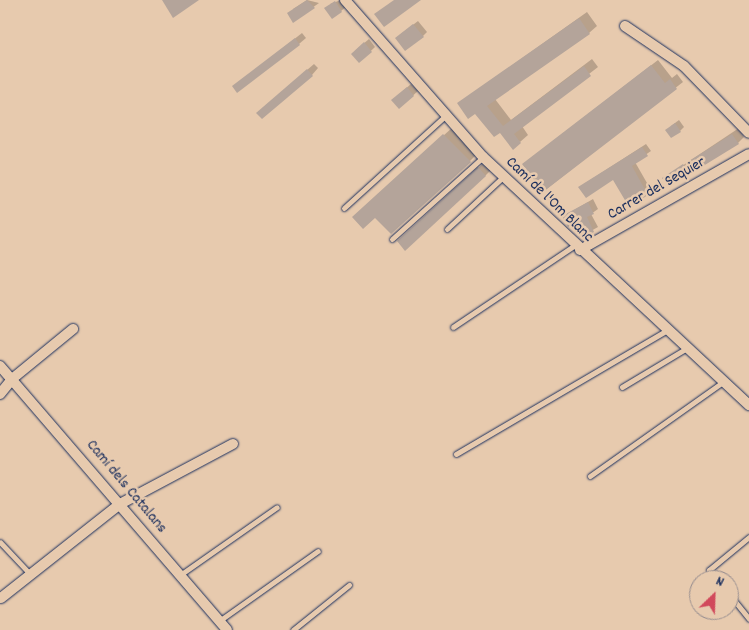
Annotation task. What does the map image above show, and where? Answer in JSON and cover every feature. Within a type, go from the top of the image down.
[{"type":"street","name":"Camí de l'Om Blanc","points":[[345,0],[444,117],[483,157],[577,248],[749,405]]},
{"type":"street","points":[[625,26],[684,66],[749,133]]},
{"type":"street","name":"Carrer del Sequier","points":[[577,248],[749,154]]},
{"type":"street","points":[[0,394],[12,379],[73,329]]},
{"type":"street","name":"Camí dels Catalans","points":[[0,366],[227,630]]},
{"type":"street","points":[[1,598],[120,504],[233,444]]},
{"type":"lane","points":[[344,208],[444,117]]},
{"type":"lane","points":[[392,240],[483,157]]},
{"type":"lane","points":[[447,228],[504,176]]},
{"type":"lane","points":[[452,327],[577,248]]},
{"type":"lane","points":[[456,454],[667,330]]},
{"type":"lane","points":[[622,387],[687,348]]},
{"type":"lane","points":[[590,476],[724,381]]},
{"type":"lane","points":[[180,575],[277,507]]},
{"type":"lane","points":[[709,570],[749,537]]},
{"type":"lane","points":[[0,542],[31,575]]},
{"type":"lane","points":[[219,621],[318,551]]},
{"type":"lane","points":[[293,630],[349,585]]},
{"type":"lane","points":[[739,606],[749,619]]},
{"type":"building","points":[[162,0],[199,0],[173,18]]},
{"type":"building","points":[[307,0],[315,8],[293,23],[287,13]]},
{"type":"building","points":[[394,0],[421,0],[384,27],[374,14]]},
{"type":"building","points":[[335,1],[342,12],[332,19],[324,8]]},
{"type":"building","points":[[579,18],[590,34],[487,106],[503,126],[584,66],[591,76],[514,134],[521,143],[513,150],[500,133],[494,137],[475,114],[468,119],[457,103]]},
{"type":"building","points":[[413,24],[424,37],[405,51],[395,38]]},
{"type":"building","points":[[295,38],[300,45],[237,93],[232,86]]},
{"type":"building","points":[[364,42],[372,52],[359,63],[351,54]]},
{"type":"building","points":[[651,65],[665,83],[670,79],[677,89],[543,192],[522,164]]},
{"type":"building","points":[[307,69],[313,76],[262,119],[256,113]]},
{"type":"building","points":[[407,87],[414,96],[399,109],[391,100]]},
{"type":"building","points":[[675,123],[681,132],[671,138],[665,130]]},
{"type":"building","points":[[443,134],[471,162],[391,234],[375,218],[363,229],[352,217]]},
{"type":"building","points":[[732,134],[739,144],[695,171],[689,161]]},
{"type":"building","points":[[642,147],[648,156],[632,166],[648,195],[629,207],[613,180],[586,198],[578,187]]},
{"type":"building","points":[[683,164],[687,170],[667,184],[662,178]]},
{"type":"building","points":[[478,167],[486,176],[405,251],[397,241]]},
{"type":"building","points":[[588,202],[594,214],[587,217],[594,232],[582,238],[575,224],[568,227],[562,216]]}]
